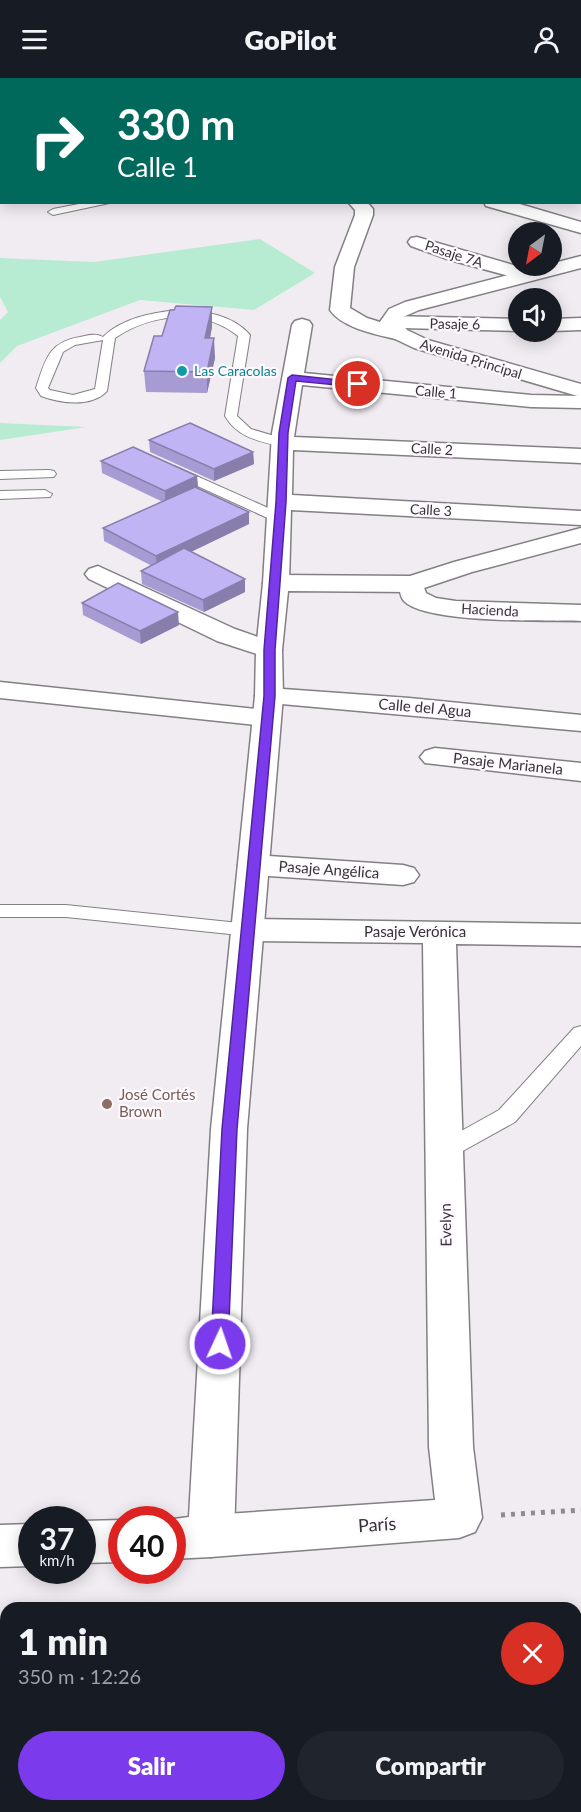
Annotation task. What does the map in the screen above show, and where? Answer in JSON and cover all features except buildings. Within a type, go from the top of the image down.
[{"type":"street","points":[[358,204],[364,209],[365,220],[348,255],[340,292],[340,310],[360,322],[395,328],[392,317],[403,309],[523,276]]},
{"type":"street","points":[[499,204],[581,228]]},
{"type":"street","name":"Pasaje 7A","points":[[417,242],[508,270]]},
{"type":"street","points":[[562,266],[581,261]]},
{"type":"street","points":[[562,324],[581,324]]},
{"type":"street","points":[[192,1537],[268,707],[269,650],[276,583],[284,443],[292,378],[302,325]]},
{"type":"street","name":"Pasaje 6","points":[[395,328],[508,325]]},
{"type":"street","name":"Avenida Principal","points":[[395,328],[421,344],[581,391]]},
{"type":"street","name":"Calle 1","points":[[292,378],[531,401],[581,402]]},
{"type":"street","name":"Calle 2","points":[[284,443],[581,456]]},
{"type":"street","name":"Calle 3","points":[[280,510],[581,518]]},
{"type":"street","points":[[276,583],[412,584],[453,569],[581,535]]},
{"type":"street","points":[[99,574],[226,635],[269,650]]},
{"type":"street","name":"Hacienda","points":[[412,584],[414,597],[429,605],[456,609],[581,613]]},
{"type":"street","name":"Calle del Agua","points":[[0,690],[268,707],[410,706],[580,720]]},
{"type":"street","name":"Pasaje Marianela","points":[[435,757],[581,772]]},
{"type":"street","name":"Pasaje Angélica","points":[[254,865],[404,875]]},
{"type":"street","name":"Pasaje Verónica","points":[[249,930],[581,935]]},
{"type":"street","name":"Evelyn","points":[[439,932],[451,1447],[459,1518]]},
{"type":"street","name":"París","points":[[192,1537],[459,1518]]},
{"type":"street","points":[[0,1546],[18,1545]]},
{"type":"lane","points":[[53,212],[98,204]]},
{"type":"lane","points":[[98,338],[70,340],[60,345],[55,351],[42,388],[45,393],[54,397],[83,398],[101,391],[109,337],[134,321],[159,316],[198,314],[224,319],[236,325],[244,334],[231,416],[236,426],[246,432],[284,443]]},
{"type":"lane","points":[[162,465],[280,510]]},
{"type":"lane","points":[[0,475],[49,474]]},
{"type":"lane","points":[[0,495],[45,494]]},
{"type":"lane","points":[[0,911],[66,910],[249,930]]},
{"type":"lane","points":[[444,1151],[507,1116],[581,1034]]},
{"type":"path","points":[[459,1518],[581,1510]]},
{"type":"green space","points":[[260,239],[315,273],[254,310],[140,300],[17,346],[0,363],[0,320],[8,312],[0,297],[0,258],[94,262]]},
{"type":"green space","points":[[0,423],[87,427],[0,440]]},
{"type":"place","name":"Las Caracolas","points":[[182,371]]},
{"type":"place","name":"José Cortés Brown","points":[[107,1104]]},
{"type":"route","points":[[220,1344],[229,1129],[249,930],[266,718],[270,696],[269,650],[276,583],[283,433],[292,378],[358,384]]}]
